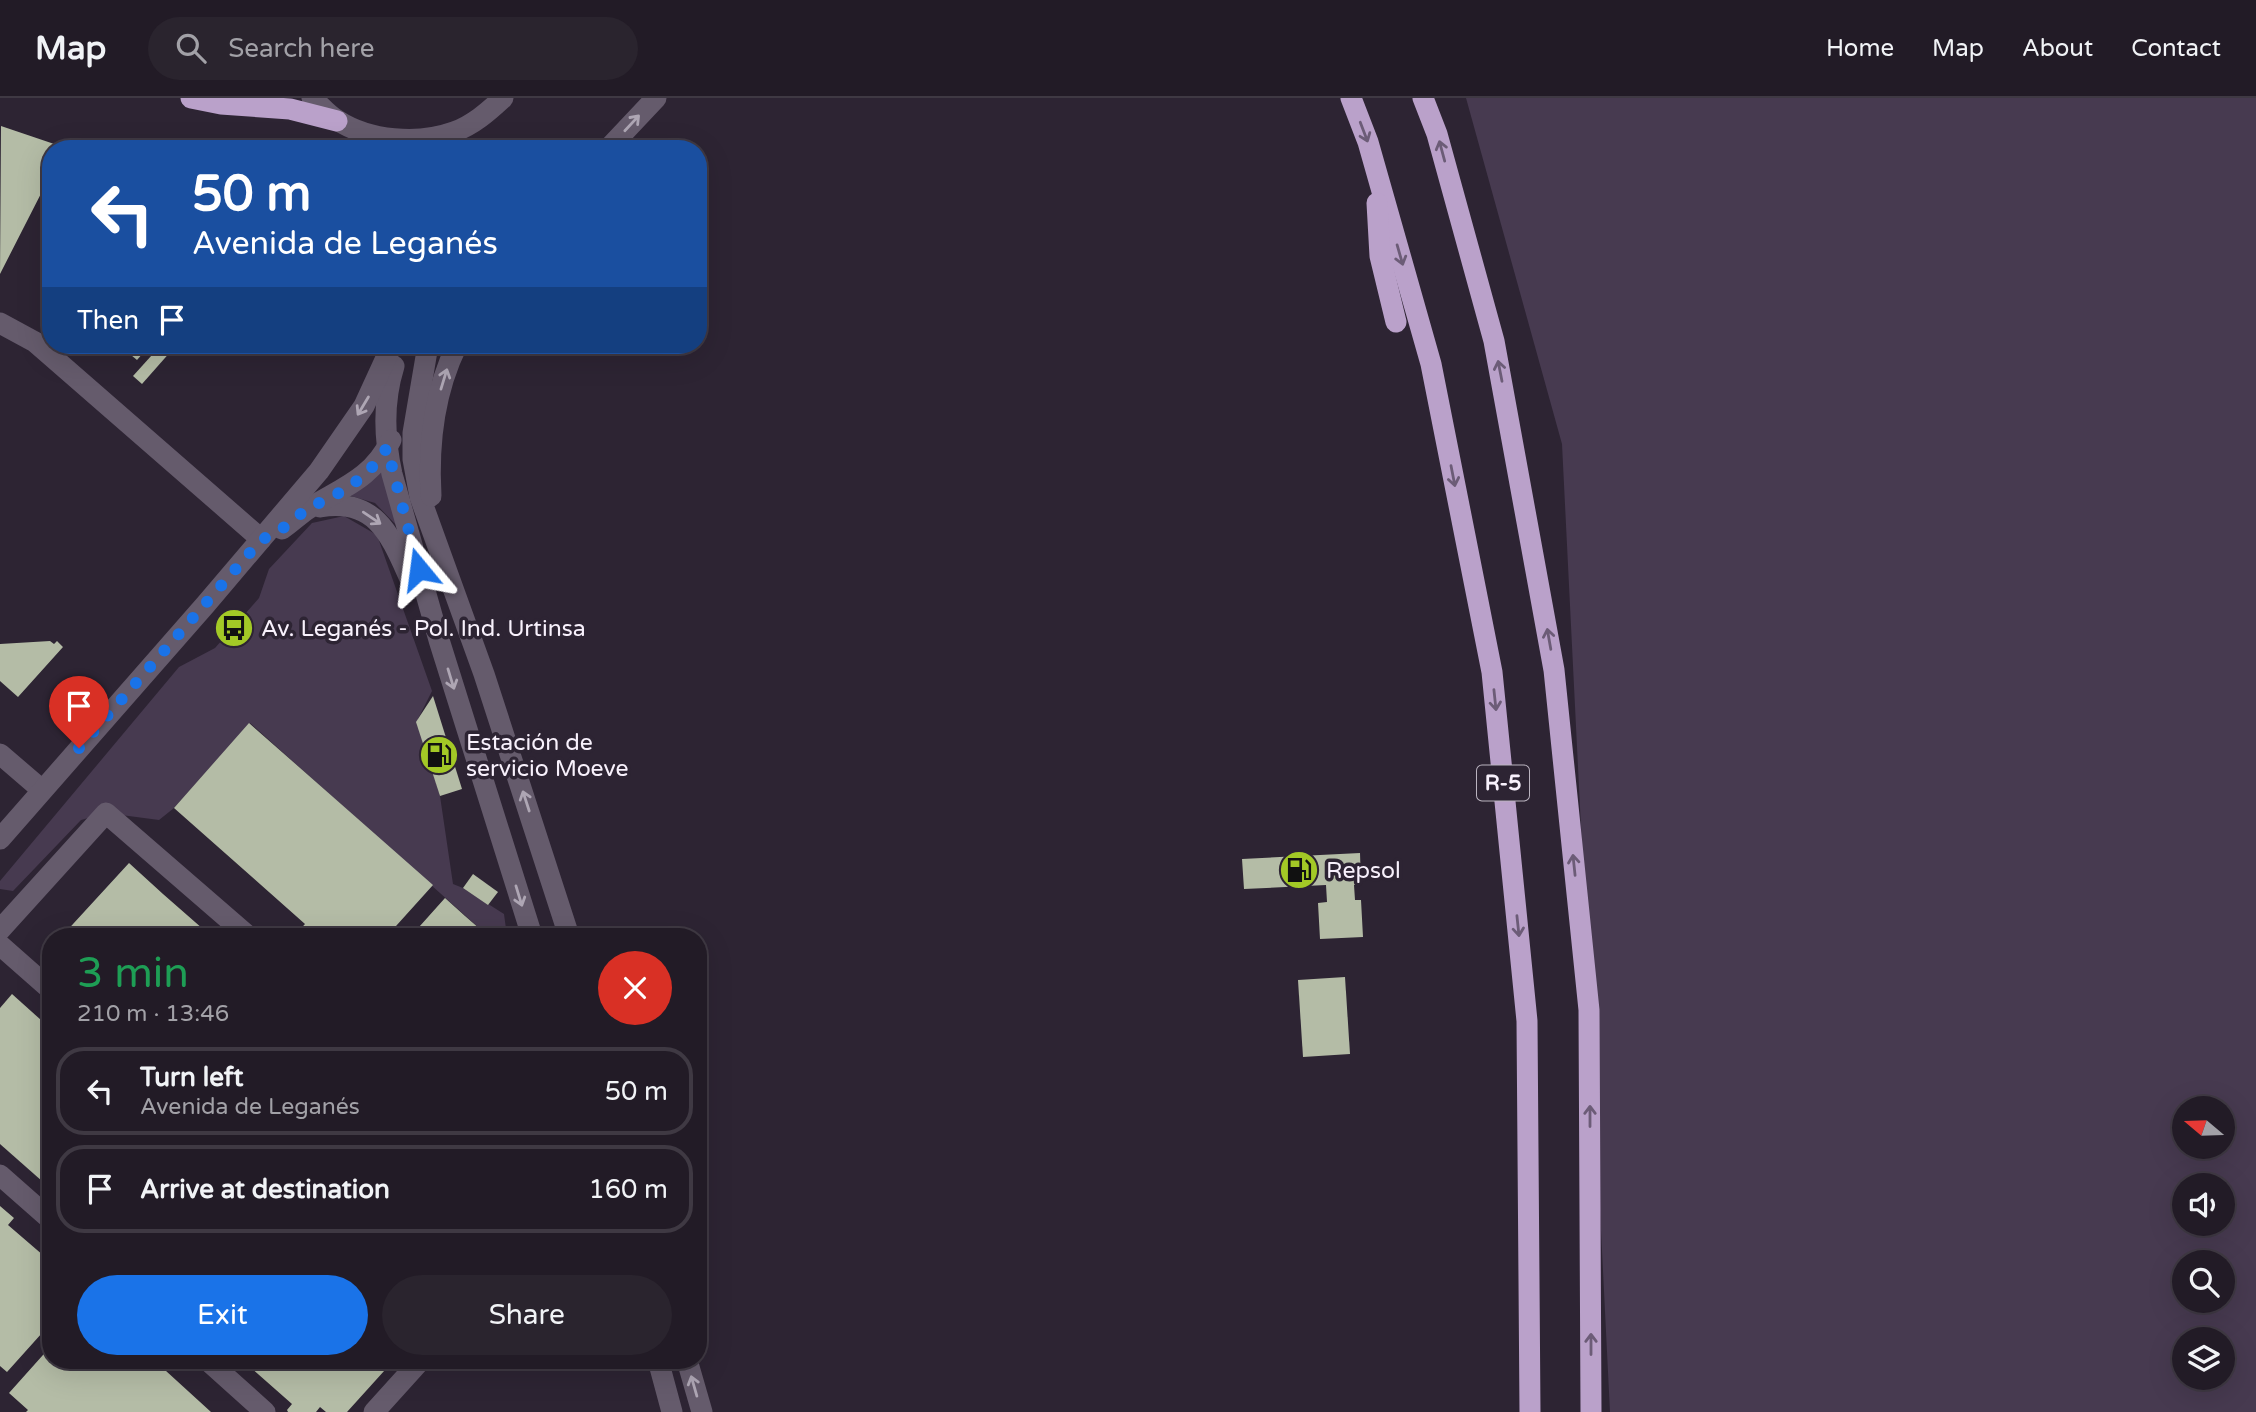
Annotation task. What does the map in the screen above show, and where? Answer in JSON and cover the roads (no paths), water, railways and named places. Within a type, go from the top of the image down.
[{"type":"highway","points":[[191,98],[221,104],[289,109],[337,121]]},
{"type":"highway","name":"R-5","points":[[1351,98],[1375,166],[1431,364],[1492,672],[1527,1021],[1530,1412]]},
{"type":"highway","points":[[1423,98],[1437,134],[1494,341],[1554,670],[1589,1010],[1591,1412]]},
{"type":"highway","points":[[1375,166],[1380,256],[1396,322]]},
{"type":"street","points":[[313,98],[337,121],[373,140]]},
{"type":"street","points":[[451,140],[503,98]]},
{"type":"street","points":[[616,140],[656,98]]},
{"type":"street","points":[[0,323],[42,348]]},
{"type":"street","points":[[49,354],[261,540]]},
{"type":"street","points":[[0,839],[319,471],[364,406],[388,354]]},
{"type":"street","points":[[398,354],[386,399],[387,448],[439,640],[529,928]]},
{"type":"street","points":[[261,540],[278,532],[307,509],[366,475],[387,448],[402,416],[423,354]]},
{"type":"street","points":[[425,354],[412,433],[413,459],[420,498],[446,566],[566,928]]},
{"type":"street","points":[[446,566],[431,498],[430,436],[437,404],[454,354]]},
{"type":"street","points":[[307,509],[338,504],[356,508],[376,518],[389,533],[439,640]]},
{"type":"street","points":[[0,754],[42,790]]},
{"type":"street","points":[[0,930],[106,813],[239,928]]},
{"type":"street","points":[[0,945],[42,982]]},
{"type":"street","points":[[0,1175],[42,1212]]},
{"type":"street","points":[[217,1369],[265,1412]]},
{"type":"street","points":[[374,1412],[413,1369]]},
{"type":"street","points":[[660,1369],[672,1412]]},
{"type":"street","points":[[690,1369],[702,1412]]},
{"type":"place","name":"Av. Leganés - Pol. Ind. Urtinsa","points":[[234,628]]},
{"type":"place","name":"Estación de servicio Moeve","points":[[439,755]]},
{"type":"place","name":"Repsol","points":[[1299,870]]}]
